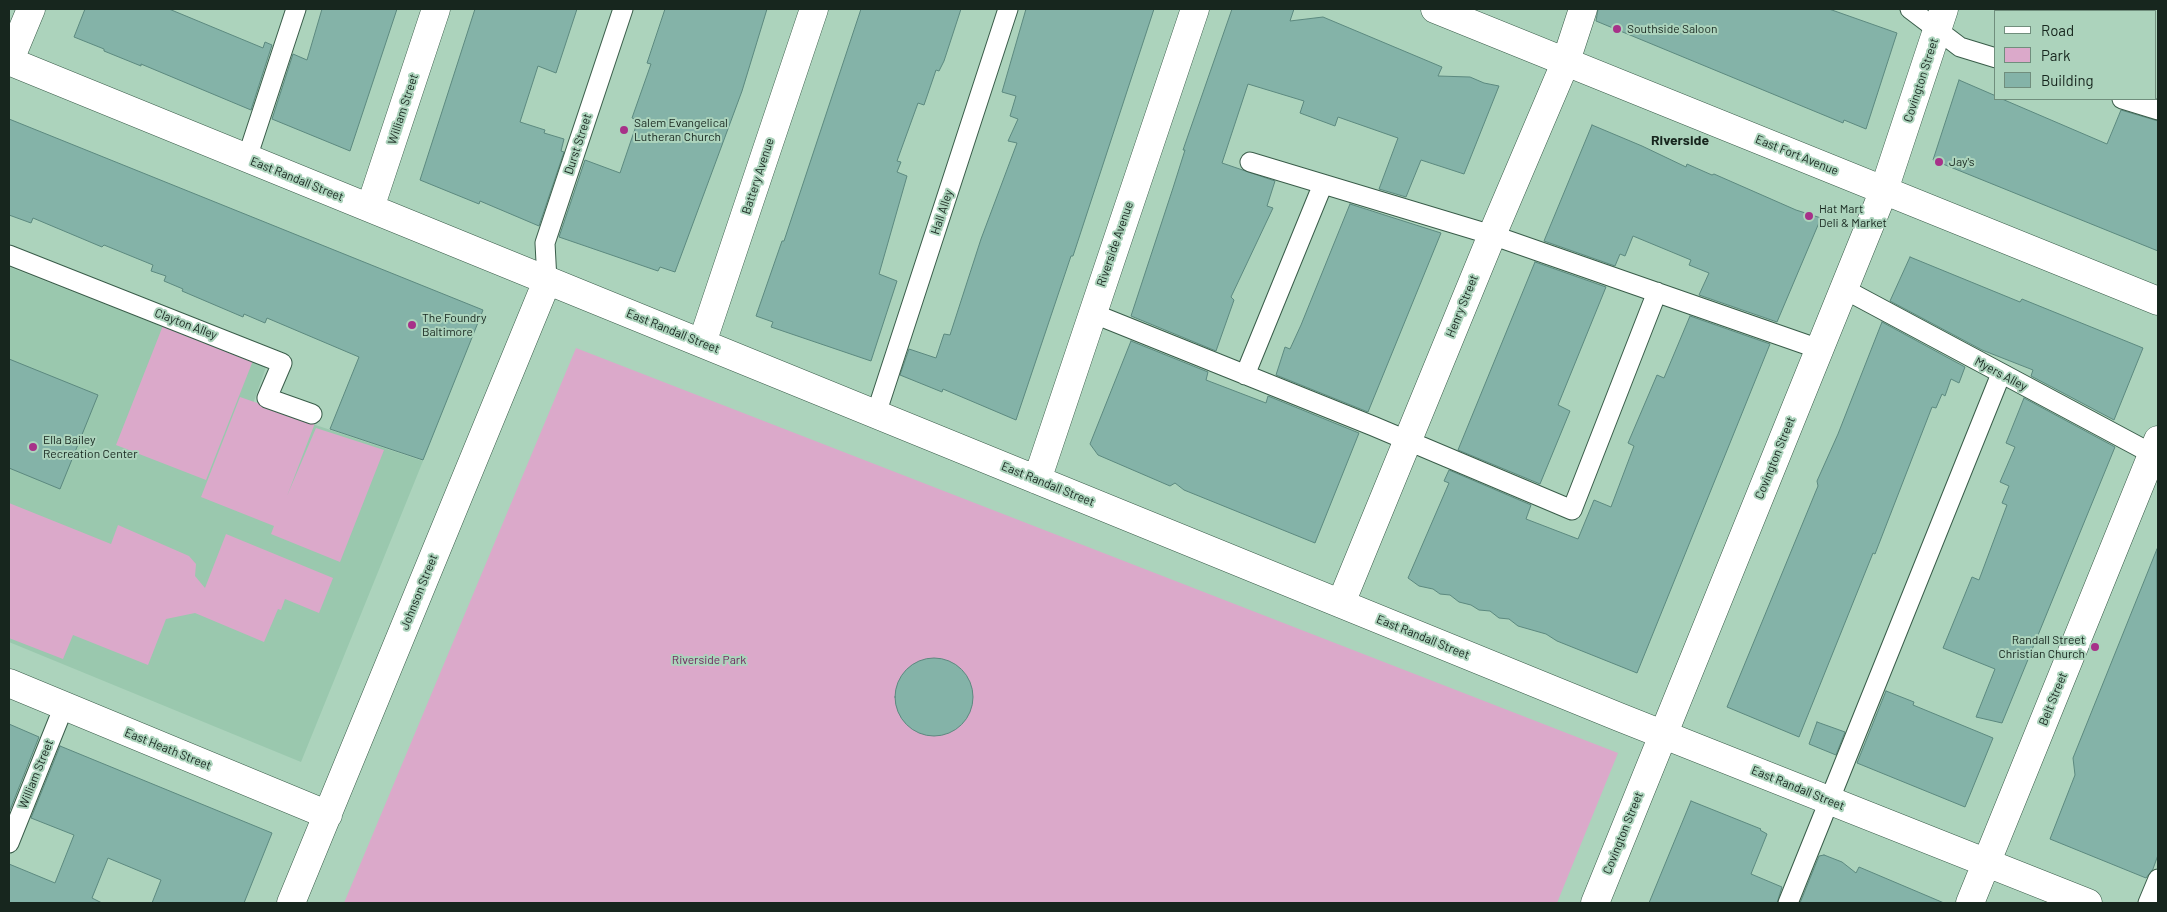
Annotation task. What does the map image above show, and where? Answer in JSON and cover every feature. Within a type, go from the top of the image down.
[{"type":"street","points":[[9,62],[31,9]]},
{"type":"street","name":"William Street","points":[[370,208],[436,9]]},
{"type":"street","name":"Battery Avenue","points":[[702,343],[814,9]]},
{"type":"street","name":"Riverside Avenue","points":[[1037,480],[1195,9]]},
{"type":"street","name":"East Fort Avenue","points":[[1435,9],[2158,301]]},
{"type":"street","name":"Henry Street","points":[[1341,603],[1492,235],[1566,61],[1583,9]]},
{"type":"street","name":"Covington Street","points":[[1595,903],[1884,190],[1941,19]]},
{"type":"street","name":"East Randall Street","points":[[9,62],[1663,734],[2088,903]]},
{"type":"street","name":"Johnson Street","points":[[291,903],[547,280]]},
{"type":"street","name":"Belt Street","points":[[1970,903],[2156,450]]},
{"type":"street","name":"East Heath Street","points":[[9,683],[328,815]]},
{"type":"lane","points":[[247,158],[296,9]]},
{"type":"lane","name":"Durst Street","points":[[547,280],[545,243],[623,9]]},
{"type":"lane","name":"Hall Alley","points":[[876,414],[1008,9]]},
{"type":"lane","points":[[1910,9],[1941,19],[1960,47],[1994,57]]},
{"type":"lane","points":[[2125,100],[2158,110]]},
{"type":"lane","points":[[1250,162],[1492,235],[1819,349]]},
{"type":"lane","points":[[1245,375],[1323,184]]},
{"type":"lane","name":"Clayton Alley","points":[[9,255],[282,363],[267,398],[312,414]]},
{"type":"lane","name":"Myers Alley","points":[[1844,289],[2001,374],[2156,450]]},
{"type":"lane","points":[[1092,313],[1407,440],[1572,510],[1656,292]]},
{"type":"lane","points":[[1788,903],[2001,374]]},
{"type":"lane","name":"William Street","points":[[9,843],[64,706]]},
{"type":"lane","points":[[2148,903],[2158,879]]},
{"type":"shaded area","points":[[9,267],[266,367],[253,404],[423,461],[301,762],[9,642]]},
{"type":"green space","points":[[164,323],[254,358],[206,480],[116,445]]},
{"type":"green space","name":"Riverside Park","points":[[576,348],[1618,753],[1557,903],[344,903]]},
{"type":"green space","points":[[240,397],[315,423],[287,496],[316,428],[384,450],[340,562],[271,534],[274,526],[201,497]]},
{"type":"green space","points":[[9,503],[111,544],[118,525],[189,556],[196,564],[195,576],[205,588],[226,534],[333,578],[319,613],[285,599],[281,610],[278,609],[264,642],[195,613],[166,619],[148,665],[73,635],[63,659],[9,638]]},
{"type":"building","points":[[85,9],[169,9],[263,48],[265,42],[272,45],[251,110],[141,64],[141,66],[104,51],[104,49],[74,37]]},
{"type":"building","points":[[322,9],[397,9],[350,151],[272,119],[293,54],[307,60]]},
{"type":"building","points":[[475,9],[577,9],[556,73],[538,66],[520,122],[545,130],[544,133],[564,139],[561,151],[564,152],[539,226],[480,201],[479,204],[420,180]]},
{"type":"building","points":[[665,9],[767,9],[742,91],[675,272],[660,267],[658,271],[559,237],[585,160],[620,173],[638,120],[632,118],[651,64],[647,63]]},
{"type":"building","points":[[861,9],[961,9],[944,61],[939,71],[936,70],[924,105],[918,103],[897,161],[901,162],[897,172],[907,176],[879,274],[897,281],[871,361],[771,327],[773,322],[756,316],[782,241],[784,241]]},
{"type":"building","points":[[1026,9],[1154,9],[1073,256],[1071,256],[1016,420],[943,389],[942,392],[900,375],[909,349],[936,358],[944,334],[950,335],[981,239],[1017,143],[1008,141],[1018,119],[1010,116],[1016,96],[1002,92]]},
{"type":"building","points":[[1232,9],[1294,9],[1290,21],[1323,17],[1442,67],[1438,76],[1470,77],[1484,83],[1499,86],[1464,174],[1421,160],[1406,197],[1379,189],[1398,138],[1338,117],[1335,126],[1300,113],[1304,101],[1248,84],[1222,163],[1275,181],[1267,206],[1273,208],[1231,297],[1234,300],[1216,351],[1131,316],[1185,150],[1183,150]]},
{"type":"building","points":[[1598,9],[1829,9],[1897,33],[1866,129],[1844,120],[1843,123],[1596,21]]},
{"type":"building","points":[[1959,80],[1994,95],[1994,100],[2004,100],[2107,144],[2121,110],[2158,121],[2158,251],[1933,160]]},
{"type":"building","points":[[9,119],[483,310],[423,460],[330,429],[359,357],[267,318],[265,323],[244,314],[243,317],[182,291],[183,289],[164,281],[166,276],[151,271],[153,265],[104,245],[102,247],[33,218],[31,223],[9,215]]},
{"type":"building","points":[[1592,125],[1686,167],[1687,164],[1712,175],[1714,174],[1796,210],[1821,218],[1777,322],[1699,295],[1709,273],[1689,265],[1691,260],[1633,236],[1625,256],[1620,254],[1615,266],[1544,241]]},
{"type":"building","points":[[1350,204],[1441,233],[1368,412],[1276,375],[1285,347],[1290,349],[1301,325]]},
{"type":"building","points":[[1910,257],[2020,302],[2022,299],[2143,348],[2114,420],[2031,376],[2033,370],[1982,350],[1890,301]]},
{"type":"building","points":[[1535,262],[1606,287],[1558,405],[1570,411],[1540,484],[1458,450]]},
{"type":"building","points":[[1690,316],[1770,344],[1637,673],[1557,641],[1546,634],[1518,626],[1509,619],[1499,618],[1490,611],[1479,610],[1471,605],[1459,602],[1450,595],[1440,594],[1433,589],[1419,586],[1408,578],[1449,483],[1444,481],[1449,470],[1531,505],[1526,519],[1578,539],[1594,500],[1611,507],[1634,446],[1628,443],[1657,375],[1664,378]]},
{"type":"building","points":[[1882,322],[1965,367],[1959,383],[1951,379],[1945,396],[1942,394],[1936,408],[1932,407],[1875,554],[1873,553],[1799,737],[1727,707],[1818,486],[1817,481],[1838,434]]},
{"type":"building","points":[[1131,341],[1208,372],[1206,380],[1266,403],[1268,396],[1359,433],[1315,543],[1184,490],[1175,483],[1170,486],[1098,455],[1090,444]]},
{"type":"building","points":[[9,359],[98,395],[60,489],[9,468]]},
{"type":"building","points":[[2024,398],[2115,447],[2002,723],[1976,717],[1995,669],[1943,648],[1972,577],[1979,580],[2007,505],[2002,503],[2009,486],[2000,482],[2015,447],[2006,443]]},
{"type":"building","points":[[2157,549],[2158,855],[2153,869],[2146,878],[2050,839],[2075,775],[2073,758]]},
{"type":"building","points":[[934,658],[949,661],[961,670],[970,682],[973,697],[970,712],[961,724],[949,733],[934,736],[919,733],[907,724],[898,712],[895,697],[898,682],[907,670],[919,661]]},
{"type":"building","points":[[1886,691],[1914,702],[1913,705],[1993,738],[1965,807],[1857,763]]},
{"type":"building","points":[[1817,722],[1845,732],[1836,755],[1809,744]]},
{"type":"building","points":[[9,724],[39,737],[10,810],[9,809]]},
{"type":"building","points":[[60,746],[272,833],[244,903],[152,903],[161,880],[108,858],[92,898],[102,903],[9,903],[9,864],[55,883],[74,835],[31,818]]},
{"type":"building","points":[[1691,801],[1761,829],[1767,834],[1751,874],[1782,887],[1777,903],[1649,903]]},
{"type":"building","points":[[1824,855],[1842,862],[1856,873],[1859,867],[1944,903],[1800,903],[1819,856]]},
{"type":"place","name":"Southside Saloon","points":[[1617,29]]},
{"type":"place","name":"Salem Evangelical Lutheran Church","points":[[624,130]]},
{"type":"place","name":"Jay's","points":[[1939,162]]},
{"type":"place","name":"Hat Mart Deli & Market","points":[[1809,216]]},
{"type":"place","name":"The Foundry Baltimore","points":[[412,325]]},
{"type":"place","name":"Ella Bailey Recreation Center","points":[[33,447]]},
{"type":"place","name":"Randall Street Christian Church","points":[[2095,647]]},
{"type":"district","name":"Riverside","points":[[1680,140]]}]
